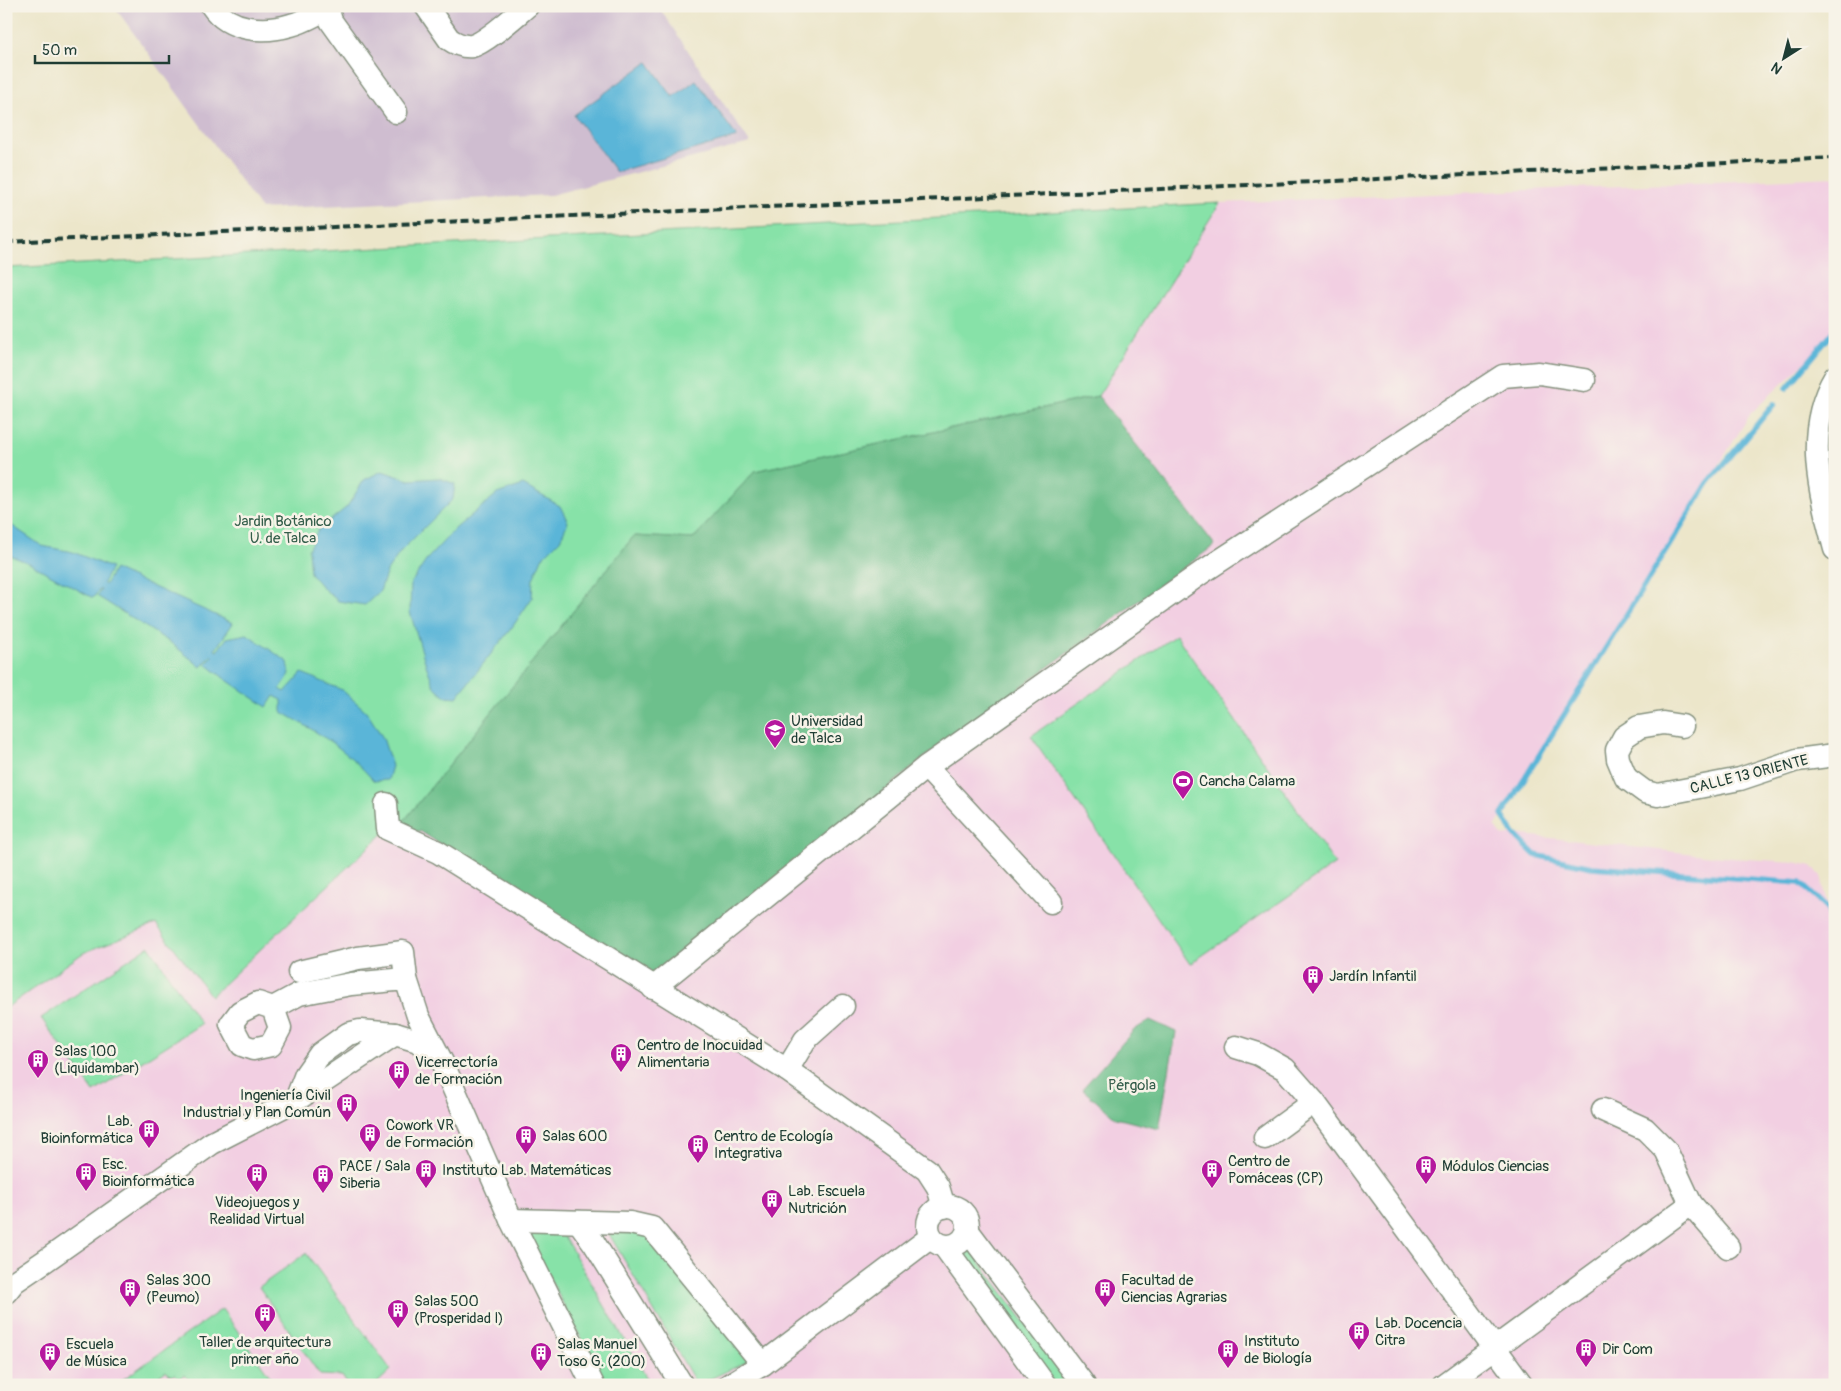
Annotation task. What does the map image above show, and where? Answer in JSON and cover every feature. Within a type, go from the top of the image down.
[{"type":"street","points":[[212,6],[216,12],[237,26],[256,30],[276,29],[293,25],[327,8],[331,20],[396,112]]},
{"type":"street","points":[[426,6],[449,39],[454,43],[467,46],[480,42],[528,6]]},
{"type":"street","points":[[653,988],[926,767],[1201,573],[1503,376],[1539,373],[1584,380]]},
{"type":"street","points":[[1834,546],[1820,483],[1826,443],[1819,419],[1825,398],[1835,377]]},
{"type":"street","name":"CALLE 13 ORIENTE","points":[[1682,726],[1663,723],[1639,727],[1624,737],[1617,750],[1618,759],[1626,778],[1644,792],[1658,795],[1740,779],[1797,760],[1835,755]]},
{"type":"street","points":[[926,767],[1051,902]]},
{"type":"street","points":[[386,804],[388,829],[438,852],[787,1070],[927,1170],[938,1187],[944,1206]]},
{"type":"street","points":[[299,972],[358,958],[403,952],[406,979],[418,1016],[443,1064],[511,1220],[593,1385]]},
{"type":"street","points":[[273,1008],[299,994],[351,984],[406,979]]},
{"type":"street","points":[[787,1070],[804,1040],[843,1006]]},
{"type":"street","points":[[6,1292],[14,1282],[46,1262],[212,1143],[296,1100],[395,1034],[418,1041],[443,1064]]},
{"type":"street","points":[[1236,1047],[1258,1054],[1285,1069],[1314,1102],[1522,1385]]},
{"type":"street","points":[[1265,1138],[1314,1102]]},
{"type":"street","points":[[1603,1110],[1645,1129],[1666,1150],[1691,1204],[1728,1247]]},
{"type":"street","points":[[1444,1385],[1478,1362],[1494,1348],[1691,1204]]},
{"type":"street","points":[[937,1241],[951,1246],[959,1243],[964,1238],[968,1231],[968,1224],[960,1210],[944,1206],[937,1209],[928,1222],[928,1229],[937,1241],[1045,1385]]},
{"type":"street","points":[[511,1220],[630,1223],[652,1228],[763,1364]]},
{"type":"street","points":[[579,1222],[682,1385]]},
{"type":"street","points":[[968,1231],[1084,1385]]},
{"type":"street","points":[[729,1385],[763,1364],[937,1241]]},
{"type":"shaded area","points":[[114,6],[658,6],[750,143],[551,195],[261,209]]},
{"type":"shaded area","name":"Universidad de Talca","points":[[1835,177],[1835,332],[1751,413],[1495,827],[1503,836],[1514,834],[1732,858],[1795,862],[1812,866],[1822,877],[1835,934],[1835,1385],[6,1385],[6,268],[1220,203]]},
{"type":"green space","name":"Jardin Botánico U. de Talca","points":[[1220,203],[1098,396],[755,471],[693,539],[634,536],[395,832],[388,829],[211,996],[156,924],[83,953],[6,1008],[6,268]]},
{"type":"green space","points":[[1098,396],[1215,545],[925,757],[653,983],[420,831],[395,832],[634,536],[693,539],[755,471]]},
{"type":"green space","name":"Cancha Calama","points":[[1176,635],[1335,864],[1190,964],[1031,736]]},
{"type":"green space","points":[[149,946],[201,1024],[94,1092],[41,1018]]},
{"type":"green space","name":"Pérgola","points":[[1150,1020],[1176,1032],[1159,1129],[1116,1118],[1082,1089],[1134,1030]]},
{"type":"green space","points":[[534,1225],[558,1226],[651,1385],[605,1385],[528,1236]]},
{"type":"green space","points":[[605,1227],[646,1234],[751,1360],[697,1385]]},
{"type":"green space","points":[[971,1250],[1072,1385],[1055,1385],[964,1260],[966,1254]]},
{"type":"green space","points":[[306,1253],[391,1370],[375,1385],[348,1385],[342,1376],[320,1375],[259,1287]]},
{"type":"green space","points":[[222,1309],[276,1385],[183,1385],[188,1380],[185,1375],[179,1379],[175,1374],[171,1376],[166,1371],[159,1376],[162,1381],[158,1385],[120,1385],[118,1383]]},
{"type":"water","points":[[648,62],[673,97],[696,80],[737,137],[616,172],[574,115]]},
{"type":"water","points":[[382,471],[409,480],[439,478],[455,484],[453,499],[401,551],[387,571],[380,591],[365,605],[338,601],[310,573],[308,550],[318,530],[347,507],[364,480]]},
{"type":"water","points":[[523,485],[560,506],[568,522],[560,540],[542,558],[533,579],[532,598],[513,626],[457,697],[445,696],[434,686],[410,612],[411,583],[428,558],[456,528],[497,494]]},
{"type":"water","points":[[6,525],[11,525],[42,546],[73,552],[111,568],[103,583],[105,585],[114,569],[233,623],[215,650],[217,651],[227,638],[247,634],[288,662],[290,674],[280,689],[285,692],[302,673],[342,690],[366,711],[383,738],[392,766],[388,780],[374,781],[331,742],[282,712],[282,700],[274,696],[267,707],[225,679],[206,664],[212,655],[201,667],[171,643],[97,596],[100,589],[93,598],[29,563],[6,554]]},
{"type":"waterway","points":[[1787,388],[1835,330]]},
{"type":"waterway","points":[[1774,404],[1708,483],[1502,815],[1514,834],[1535,855],[1592,867],[1800,883],[1828,909],[1835,934]]},
{"type":"railway","points":[[6,242],[1835,158]]},
{"type":"place","name":"Universidad de Talca","points":[[775,749]]},
{"type":"place","name":"Cancha Calama","points":[[1183,800]]},
{"type":"place","name":"Jardín Infantil","points":[[1313,995]]},
{"type":"place","name":"Centro de Inocuidad Alimentaria","points":[[621,1073]]},
{"type":"place","name":"Salas 100 (Liquidambar)","points":[[38,1079]]},
{"type":"place","name":"Vicerrectoría de Formación","points":[[399,1090]]},
{"type":"place","name":"Ingeniería Civil Industrial y Plan Común","points":[[347,1123]]},
{"type":"place","name":"Lab. Bioinformática","points":[[149,1149]]},
{"type":"place","name":"Cowork VR de Formación","points":[[370,1153]]},
{"type":"place","name":"Salas 600","points":[[526,1155]]},
{"type":"place","name":"Centro de Ecología Integrativa","points":[[698,1164]]},
{"type":"place","name":"Módulos Ciencias","points":[[1426,1185]]},
{"type":"place","name":"Instituto Lab. Matemáticas","points":[[426,1189]]},
{"type":"place","name":"Centro de Pomáceas (CP)","points":[[1212,1189]]},
{"type":"place","name":"Esc. Bioinformática","points":[[86,1192]]},
{"type":"place","name":"Videojuegos y Realidad Virtual","points":[[257,1193]]},
{"type":"place","name":"PACE / Sala Siberia","points":[[323,1194]]},
{"type":"place","name":"Lab. Escuela Nutrición","points":[[772,1219]]},
{"type":"place","name":"Salas 300 (Peumo)","points":[[130,1308]]},
{"type":"place","name":"Facultad de Ciencias Agrarias","points":[[1105,1308]]},
{"type":"place","name":"Salas 500 (Prosperidad I)","points":[[398,1329]]},
{"type":"place","name":"Taller de arquitectura primer año","points":[[265,1333]]},
{"type":"place","name":"Lab. Docencia Citra","points":[[1359,1351]]},
{"type":"place","name":"Dir Com","points":[[1586,1368]]},
{"type":"place","name":"Instituto de Biología","points":[[1228,1369]]},
{"type":"place","name":"Escuela de Música","points":[[50,1372]]},
{"type":"place","name":"Salas Manuel Toso G. (200)","points":[[541,1372]]}]
